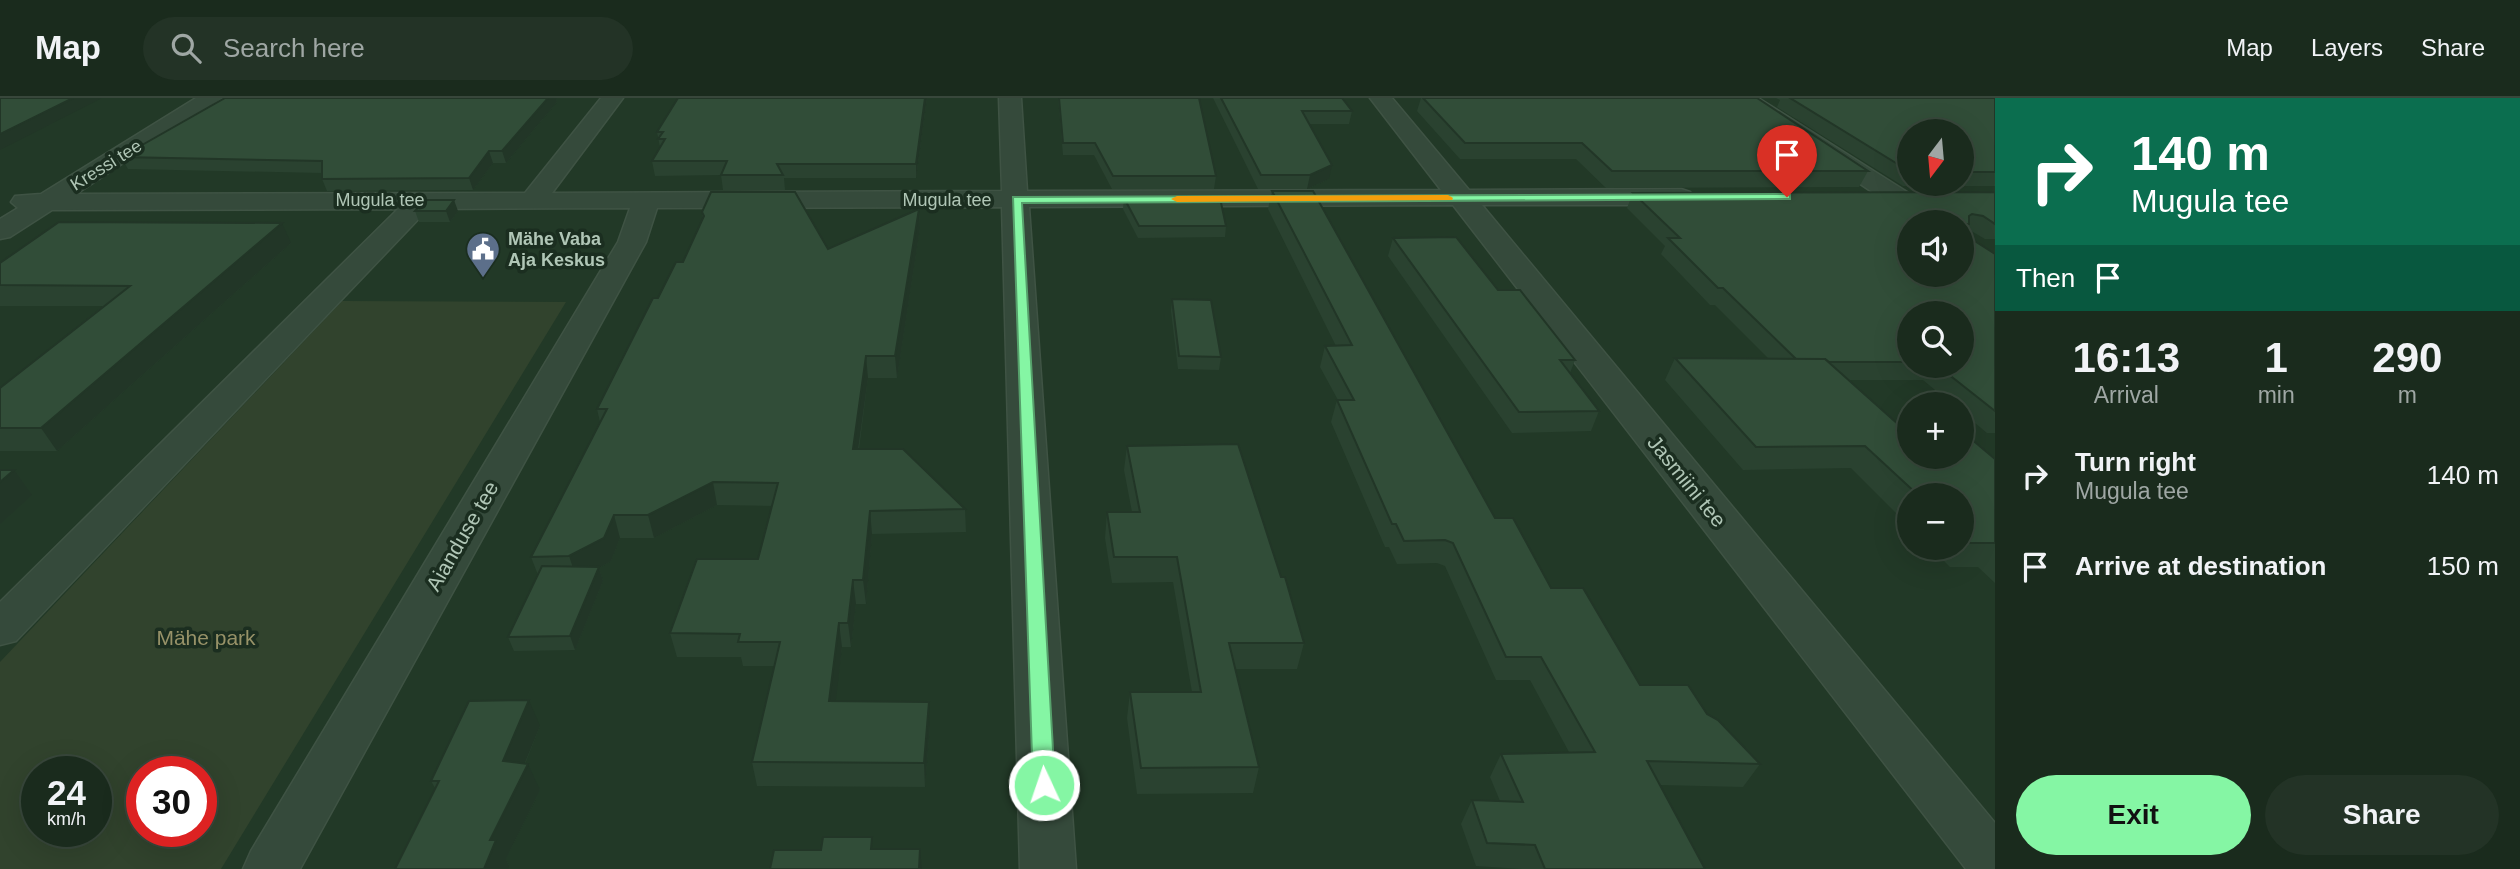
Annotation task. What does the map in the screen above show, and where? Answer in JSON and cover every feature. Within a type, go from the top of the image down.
[{"type":"street","name":"Kressi tee","points":[[0,232],[36,202],[211,98]]},
{"type":"street","points":[[533,200],[612,98]]},
{"type":"street","points":[[1010,98],[1048,869]]},
{"type":"street","name":"Jasmiini tee","points":[[1381,98],[1995,864]]},
{"type":"street","points":[[1743,98],[1916,210]]},
{"type":"street","name":"Mugula tee","points":[[36,202],[1705,197]]},
{"type":"street","points":[[1855,197],[1945,197]]},
{"type":"street","points":[[0,629],[422,200]]},
{"type":"street","name":"Aianduse tee","points":[[271,869],[632,242],[646,200]]},
{"type":"green space","name":"Mähe park","points":[[342,301],[566,302],[221,869],[0,869],[0,662]]},
{"type":"building","points":[[0,98],[73,98],[0,134]]},
{"type":"building","points":[[225,98],[548,98],[502,151],[489,151],[469,178],[322,179],[322,161],[121,157]]},
{"type":"building","points":[[678,98],[925,98],[916,164],[777,164],[783,175],[721,175],[727,161],[652,161],[665,139],[658,139],[663,132],[657,132]]},
{"type":"building","points":[[1059,98],[1199,98],[1216,176],[1113,176],[1095,143],[1063,143]]},
{"type":"building","points":[[1221,98],[1342,98],[1352,111],[1302,111],[1332,165],[1310,175],[1261,175]]},
{"type":"building","points":[[1423,98],[1757,98],[1868,171],[1612,171],[1582,143],[1465,143]]},
{"type":"building","points":[[1790,98],[1995,98],[1995,172],[1974,172],[1974,119],[1897,119],[1897,164]]},
{"type":"building","points":[[1272,191],[1313,191],[1495,518],[1513,518],[1551,588],[1583,588],[1640,685],[1688,685],[1707,714],[1718,720],[1760,764],[1647,761],[1705,869],[1545,869],[1535,845],[1487,843],[1472,800],[1523,802],[1501,754],[1595,752],[1541,657],[1506,657],[1453,543],[1445,540],[1404,541],[1396,524],[1392,524],[1337,400],[1354,400],[1325,346],[1352,345]]},
{"type":"building","points":[[711,192],[795,192],[828,249],[919,209],[895,356],[866,356],[853,449],[903,449],[965,509],[870,511],[863,580],[853,580],[848,623],[839,623],[829,701],[929,702],[924,763],[752,762],[780,642],[738,642],[740,634],[670,633],[697,559],[758,559],[778,483],[713,482],[648,515],[614,515],[604,538],[569,556],[531,557],[607,409],[597,409],[653,298],[658,298],[676,262],[683,262],[704,216],[702,212]]},
{"type":"building","points":[[1897,192],[1897,196],[1974,196],[1974,192],[1995,192],[1995,224],[1983,216],[1974,214],[1974,210],[1897,210],[1897,287],[1974,287],[1974,241],[1995,254],[1995,411],[1953,378],[1974,378],[1974,301],[1897,301],[1897,362],[1796,359],[1668,238],[1680,238],[1633,193]]},
{"type":"building","points":[[1124,198],[1220,198],[1226,226],[1139,226]]},
{"type":"building","points":[[425,200],[454,200],[446,211],[415,211]]},
{"type":"building","points":[[59,222],[282,223],[41,428],[0,428],[0,388],[130,286],[0,285],[0,263]]},
{"type":"building","points":[[1456,237],[1498,290],[1520,290],[1575,360],[1560,360],[1599,411],[1519,412],[1393,238]]},
{"type":"building","points":[[1172,299],[1211,300],[1221,357],[1179,356]]},
{"type":"building","points":[[1675,358],[1825,359],[1897,423],[1897,469],[1974,469],[1974,441],[1995,459],[1995,543],[1974,543],[1974,483],[1905,483],[1865,446],[1756,447]]},
{"type":"building","points":[[1238,444],[1281,577],[1285,577],[1304,643],[1229,643],[1259,767],[1141,768],[1130,692],[1201,692],[1177,557],[1114,557],[1107,512],[1140,512],[1127,446]]},
{"type":"building","points":[[0,470],[14,470],[0,482]]},
{"type":"building","points":[[542,566],[599,567],[570,636],[508,637]]},
{"type":"building","points":[[529,700],[503,761],[528,764],[490,840],[496,840],[484,869],[395,869],[439,781],[431,781],[469,701]]},
{"type":"building","points":[[823,837],[872,837],[871,849],[920,849],[919,869],[770,869],[774,850],[821,850]]},
{"type":"slow traffic","points":[[1177,199],[1448,198]]},
{"type":"place","name":"Mähe Vaba Aja Keskus","points":[[483,279]]},
{"type":"route","points":[[1044,785],[1017,200],[1787,197]]}]
